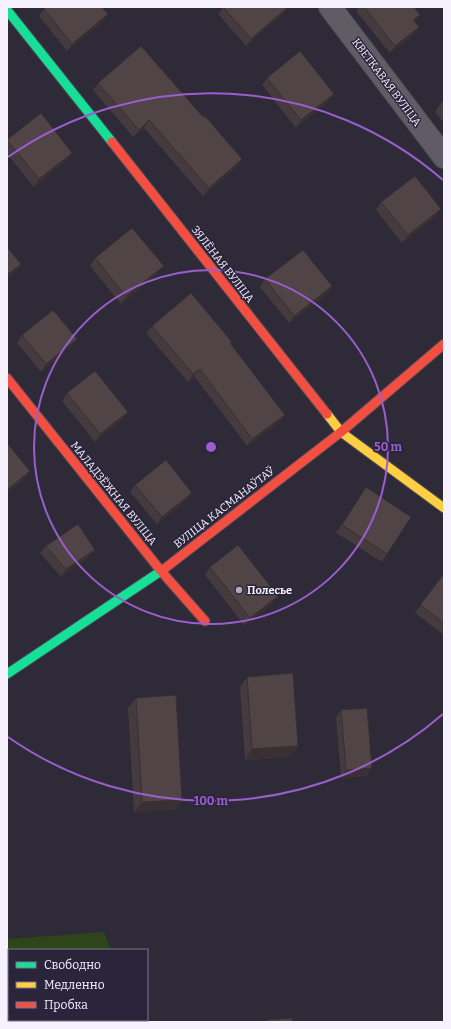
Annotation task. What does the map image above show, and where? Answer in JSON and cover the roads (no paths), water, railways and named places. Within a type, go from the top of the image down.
[{"type":"street","name":"КВЕТКАВАЯ ВУЛІЦА","points":[[330,7],[444,156]]},
{"type":"street","name":"ЗЯЛЁНАЯ ВУЛІЦА","points":[[7,10],[342,432],[444,508]]},
{"type":"street","name":"ВУЛІЦА КАСМАНАЎТАЎ","points":[[7,674],[161,571],[342,432],[444,344]]},
{"type":"street","name":"МАЛАДЗЁЖНАЯ ВУЛІЦА","points":[[7,378],[161,571],[205,621]]},
{"type":"place","name":"Полесье","points":[[239,590]]}]
